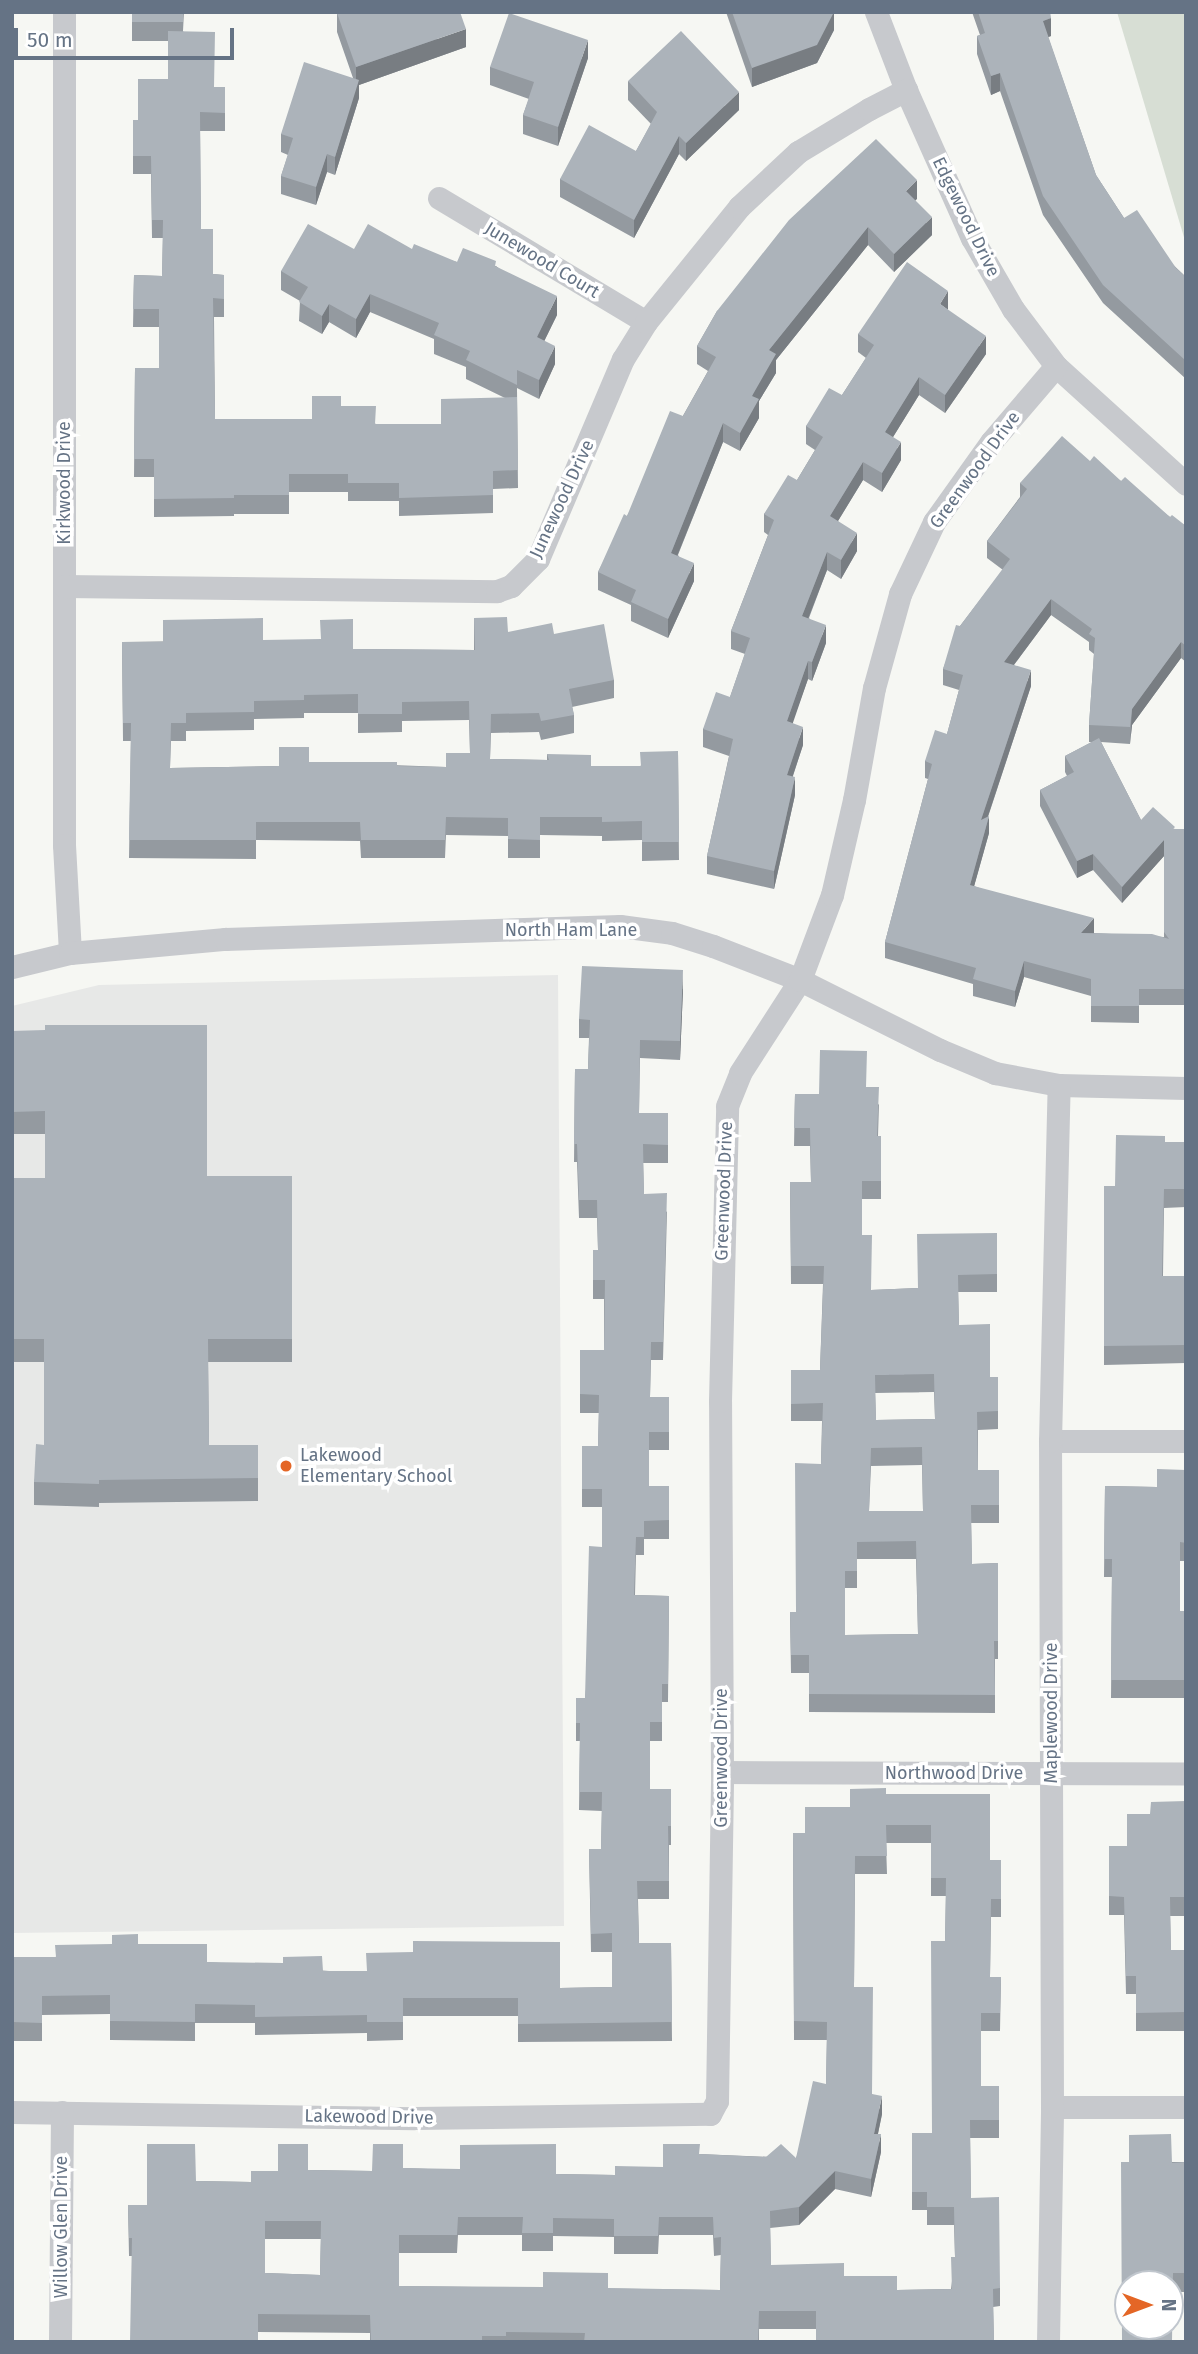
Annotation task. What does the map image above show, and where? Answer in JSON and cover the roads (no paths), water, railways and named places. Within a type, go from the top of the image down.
[{"type":"street","name":"Kirkwood Drive","points":[[64,12],[64,845],[70,953]]},
{"type":"street","name":"Edgewood Drive","points":[[876,12],[906,90],[972,238],[1013,309],[1056,366],[1186,484]]},
{"type":"street","name":"Junewood Drive","points":[[64,586],[497,591],[511,586],[538,559],[623,359],[646,322],[739,207],[798,152],[869,108],[906,90]]},
{"type":"street","name":"Junewood Court","points":[[439,198],[646,322]]},
{"type":"street","name":"Greenwood Drive","points":[[717,2101],[722,1772],[720,1401],[724,1131],[727,1106],[740,1073],[800,981],[832,895],[854,800],[874,688],[900,594],[934,522],[991,442],[1056,366]]},
{"type":"street","name":"North Ham Lane","points":[[12,967],[70,953],[225,939],[620,926],[682,936],[800,981],[940,1051],[995,1073],[1059,1085],[1186,1088]]},
{"type":"street","name":"Maplewood Drive","points":[[1048,2342],[1052,2107],[1049,1441],[1059,1085]]},
{"type":"street","points":[[1049,1441],[1186,1441]]},
{"type":"street","name":"Northwood Drive","points":[[722,1772],[1186,1774]]},
{"type":"street","name":"Lakewood Drive","points":[[12,2112],[414,2118],[710,2114],[717,2101]]},
{"type":"street","points":[[1052,2107],[1186,2106]]},
{"type":"street","name":"Willow Glen Drive","points":[[60,2342],[62,2112]]},
{"type":"place","name":"Lakewood Elementary School","points":[[286,1466]]}]
